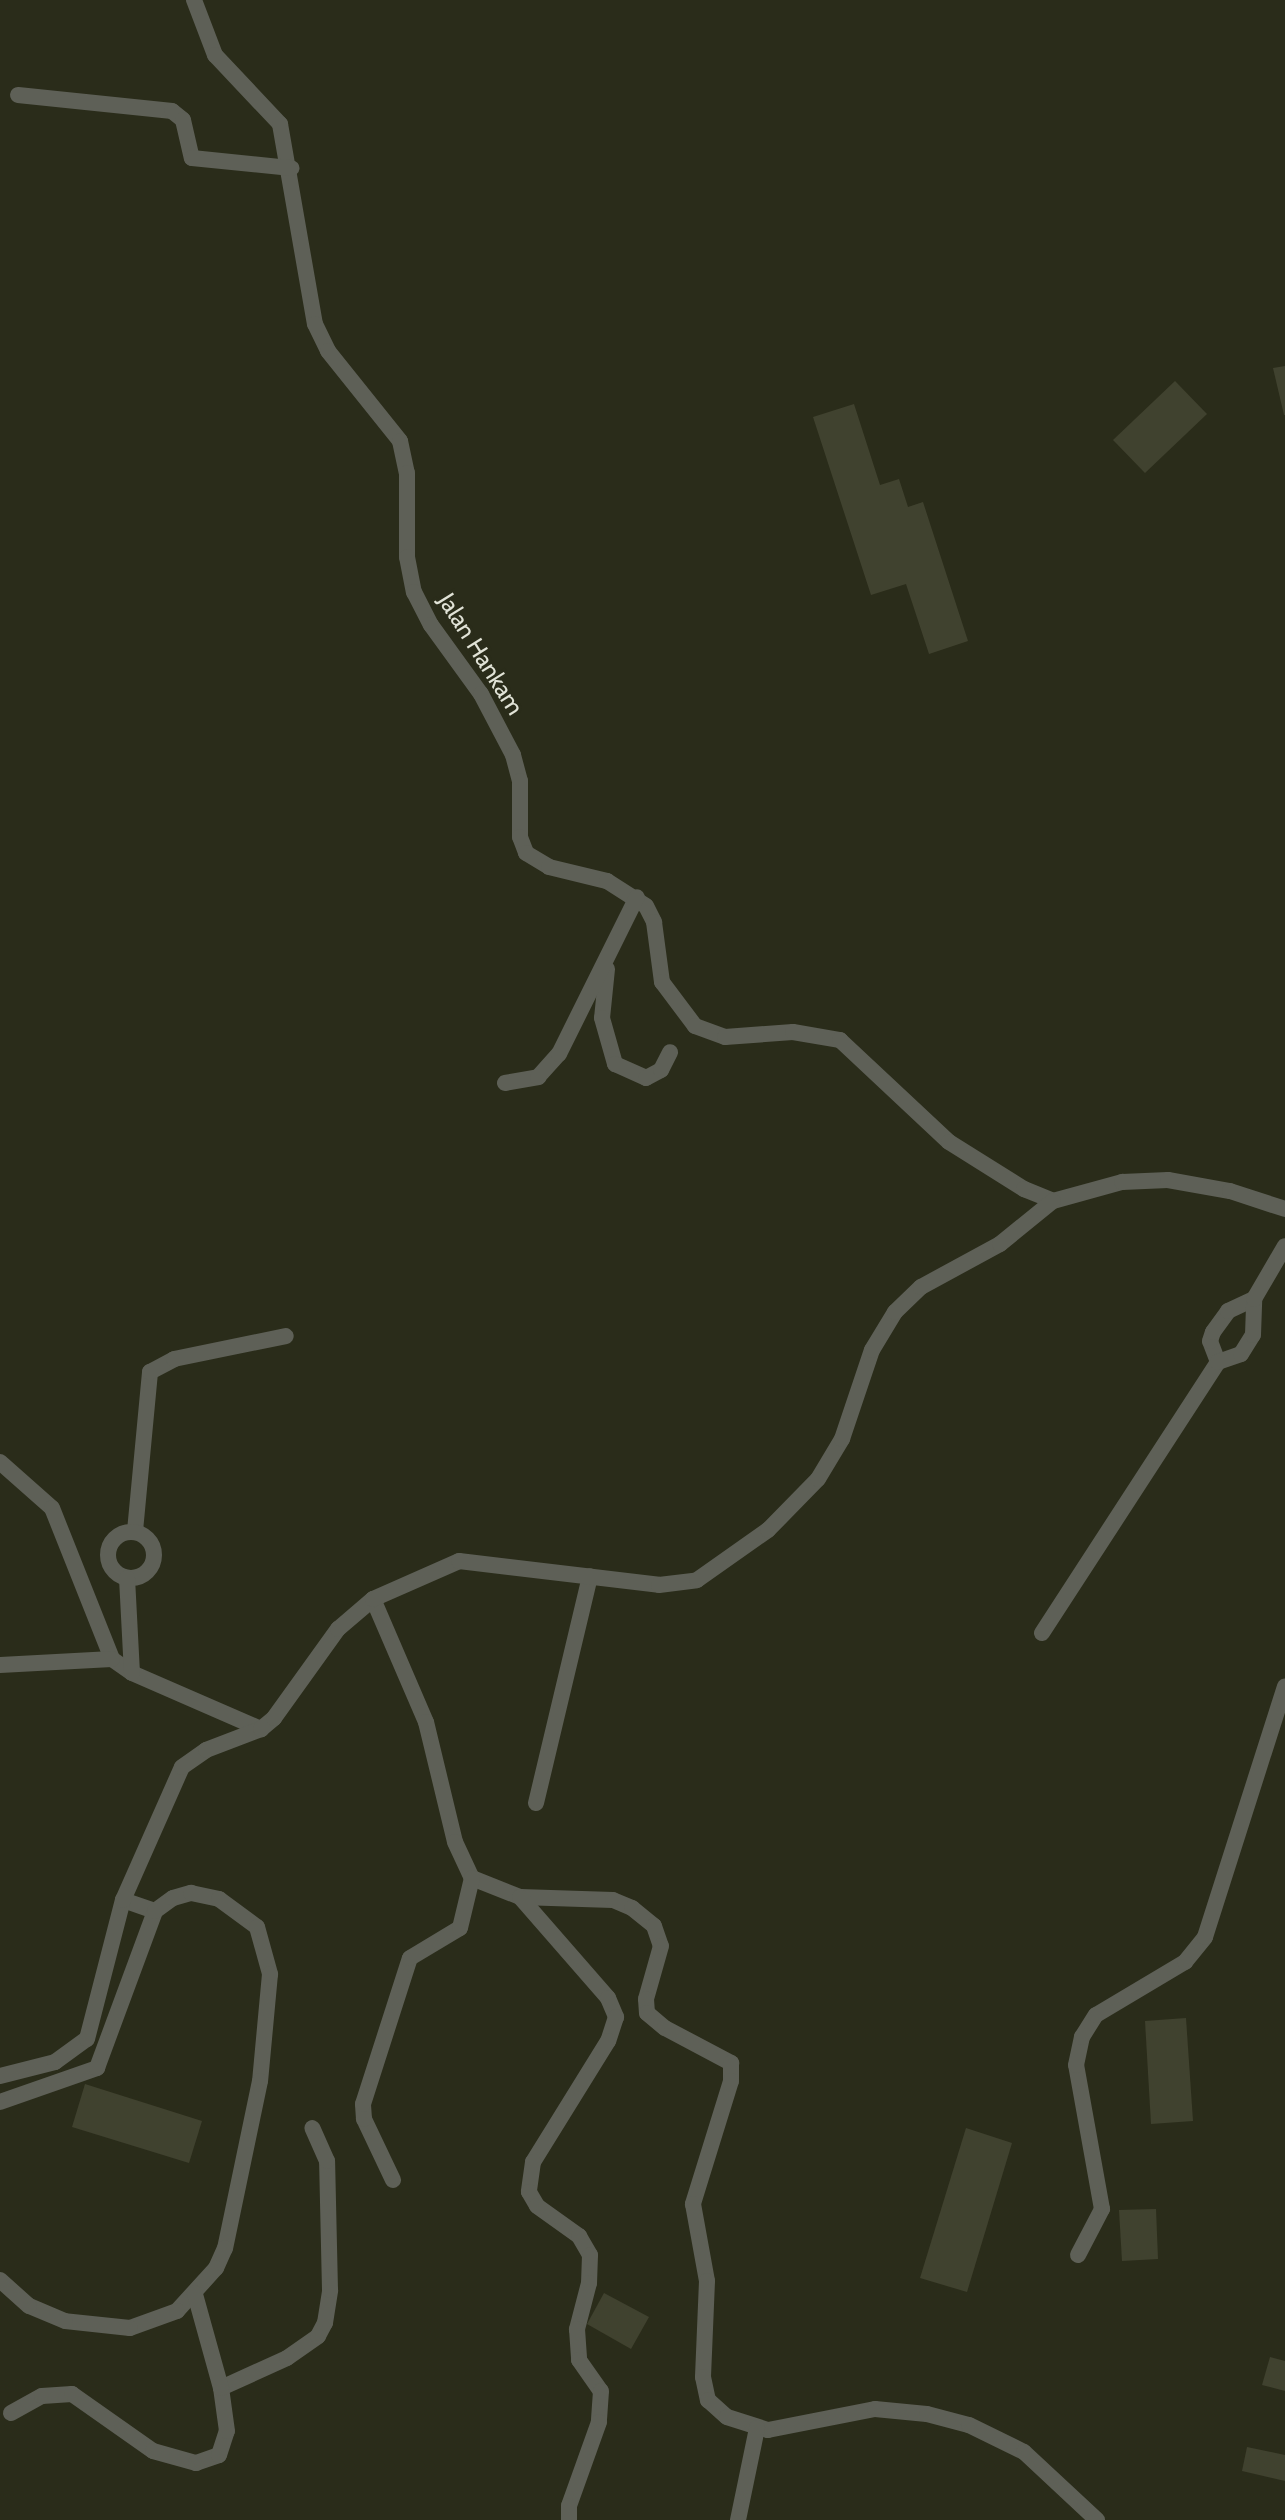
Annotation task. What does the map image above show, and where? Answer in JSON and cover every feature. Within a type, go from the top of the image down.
[{"type":"street","name":"Jalan Hankam","points":[[194,0],[215,55],[273,112],[291,168],[315,324],[328,351],[400,441],[407,473],[407,557],[414,592],[435,632],[481,694],[513,755],[520,781],[521,843],[538,862],[593,876],[637,897]]},
{"type":"street","points":[[18,95],[172,111],[183,120],[192,158],[291,168]]},
{"type":"street","points":[[505,1083],[525,1083],[550,1066],[637,897],[653,918],[662,982],[695,1026],[725,1037],[793,1032],[845,1042],[949,1142],[997,1175],[1053,1201]]},
{"type":"street","points":[[610,952],[602,1018],[611,1059],[624,1073],[646,1078],[661,1070],[670,1052]]},
{"type":"street","points":[[0,2076],[55,2062],[87,2039],[123,1900],[182,1767],[212,1746],[261,1729],[338,1629],[373,1599],[459,1561],[659,1585],[697,1580],[768,1530],[800,1503],[832,1458],[851,1419],[872,1350],[895,1312],[921,1287],[1000,1244],[1053,1201],[1153,1179],[1230,1191],[1285,1209]]},
{"type":"street","points":[[1042,1633],[1218,1362],[1241,1354],[1253,1335],[1254,1299],[1285,1246]]},
{"type":"street","points":[[1218,1362],[1212,1351],[1213,1332],[1228,1311],[1254,1299]]},
{"type":"street","points":[[135,1531],[150,1372],[174,1359],[286,1336]]},
{"type":"street","points":[[0,1462],[52,1508],[112,1659],[132,1673],[261,1729]]},
{"type":"street","points":[[135,1531],[153,1547],[153,1563],[143,1575],[127,1578],[113,1569],[109,1546],[119,1534],[135,1531]]},
{"type":"street","points":[[536,1803],[590,1576]]},
{"type":"street","points":[[127,1578],[132,1673]]},
{"type":"street","points":[[373,1599],[426,1722],[455,1842],[472,1878],[460,1928],[410,1958],[363,2104],[364,2119],[393,2180]]},
{"type":"street","points":[[0,1665],[112,1659]]},
{"type":"street","points":[[1078,2255],[1102,2209],[1076,2065],[1082,2037],[1096,2015],[1185,1962],[1205,1937],[1285,1686]]},
{"type":"street","points":[[472,1878],[520,1897],[613,1900],[643,1915],[654,1926],[661,1946],[646,1999],[647,2013],[732,2065],[714,2145],[693,2204],[707,2281],[703,2377],[715,2408],[757,2428],[791,2429],[875,2409],[950,2420],[1024,2452],[1097,2520]]},
{"type":"street","points":[[0,2102],[99,2066],[155,1911],[181,1895],[219,1899],[257,1927],[269,1965],[260,2081],[245,2162],[221,2260],[195,2294],[153,2324],[97,2328],[29,2306],[0,2280]]},
{"type":"street","points":[[520,1897],[608,1998],[616,2017],[608,2041],[533,2162],[529,2192],[537,2206],[579,2236],[590,2255],[589,2283],[577,2329],[579,2360],[601,2391],[599,2422],[569,2520]]},
{"type":"street","points":[[123,1900],[155,1911]]},
{"type":"street","points":[[221,2388],[287,2358],[318,2336],[325,2323],[330,2290],[327,2161],[312,2128]]},
{"type":"street","points":[[11,2413],[42,2396],[72,2394],[145,2446],[196,2463],[219,2455],[224,2445],[221,2388],[195,2294]]},
{"type":"street","points":[[738,2520],[757,2428]]},
{"type":"building","points":[[1285,366],[1285,415],[1284,415],[1273,368]]},
{"type":"building","points":[[1175,381],[1207,414],[1145,473],[1113,440]]},
{"type":"building","points":[[854,404],[880,485],[899,479],[908,507],[923,502],[968,641],[929,654],[906,584],[871,595],[813,417]]},
{"type":"building","points":[[1186,2018],[1193,2121],[1151,2124],[1145,2021]]},
{"type":"building","points":[[85,2084],[202,2121],[189,2163],[72,2127]]},
{"type":"building","points":[[966,2128],[1012,2143],[967,2292],[920,2278]]},
{"type":"building","points":[[1156,2209],[1158,2259],[1122,2261],[1119,2210]]},
{"type":"building","points":[[604,2293],[649,2317],[631,2349],[587,2324]]},
{"type":"building","points":[[1270,2357],[1285,2361],[1285,2391],[1262,2385]]},
{"type":"building","points":[[1247,2447],[1285,2455],[1285,2481],[1242,2471]]}]
